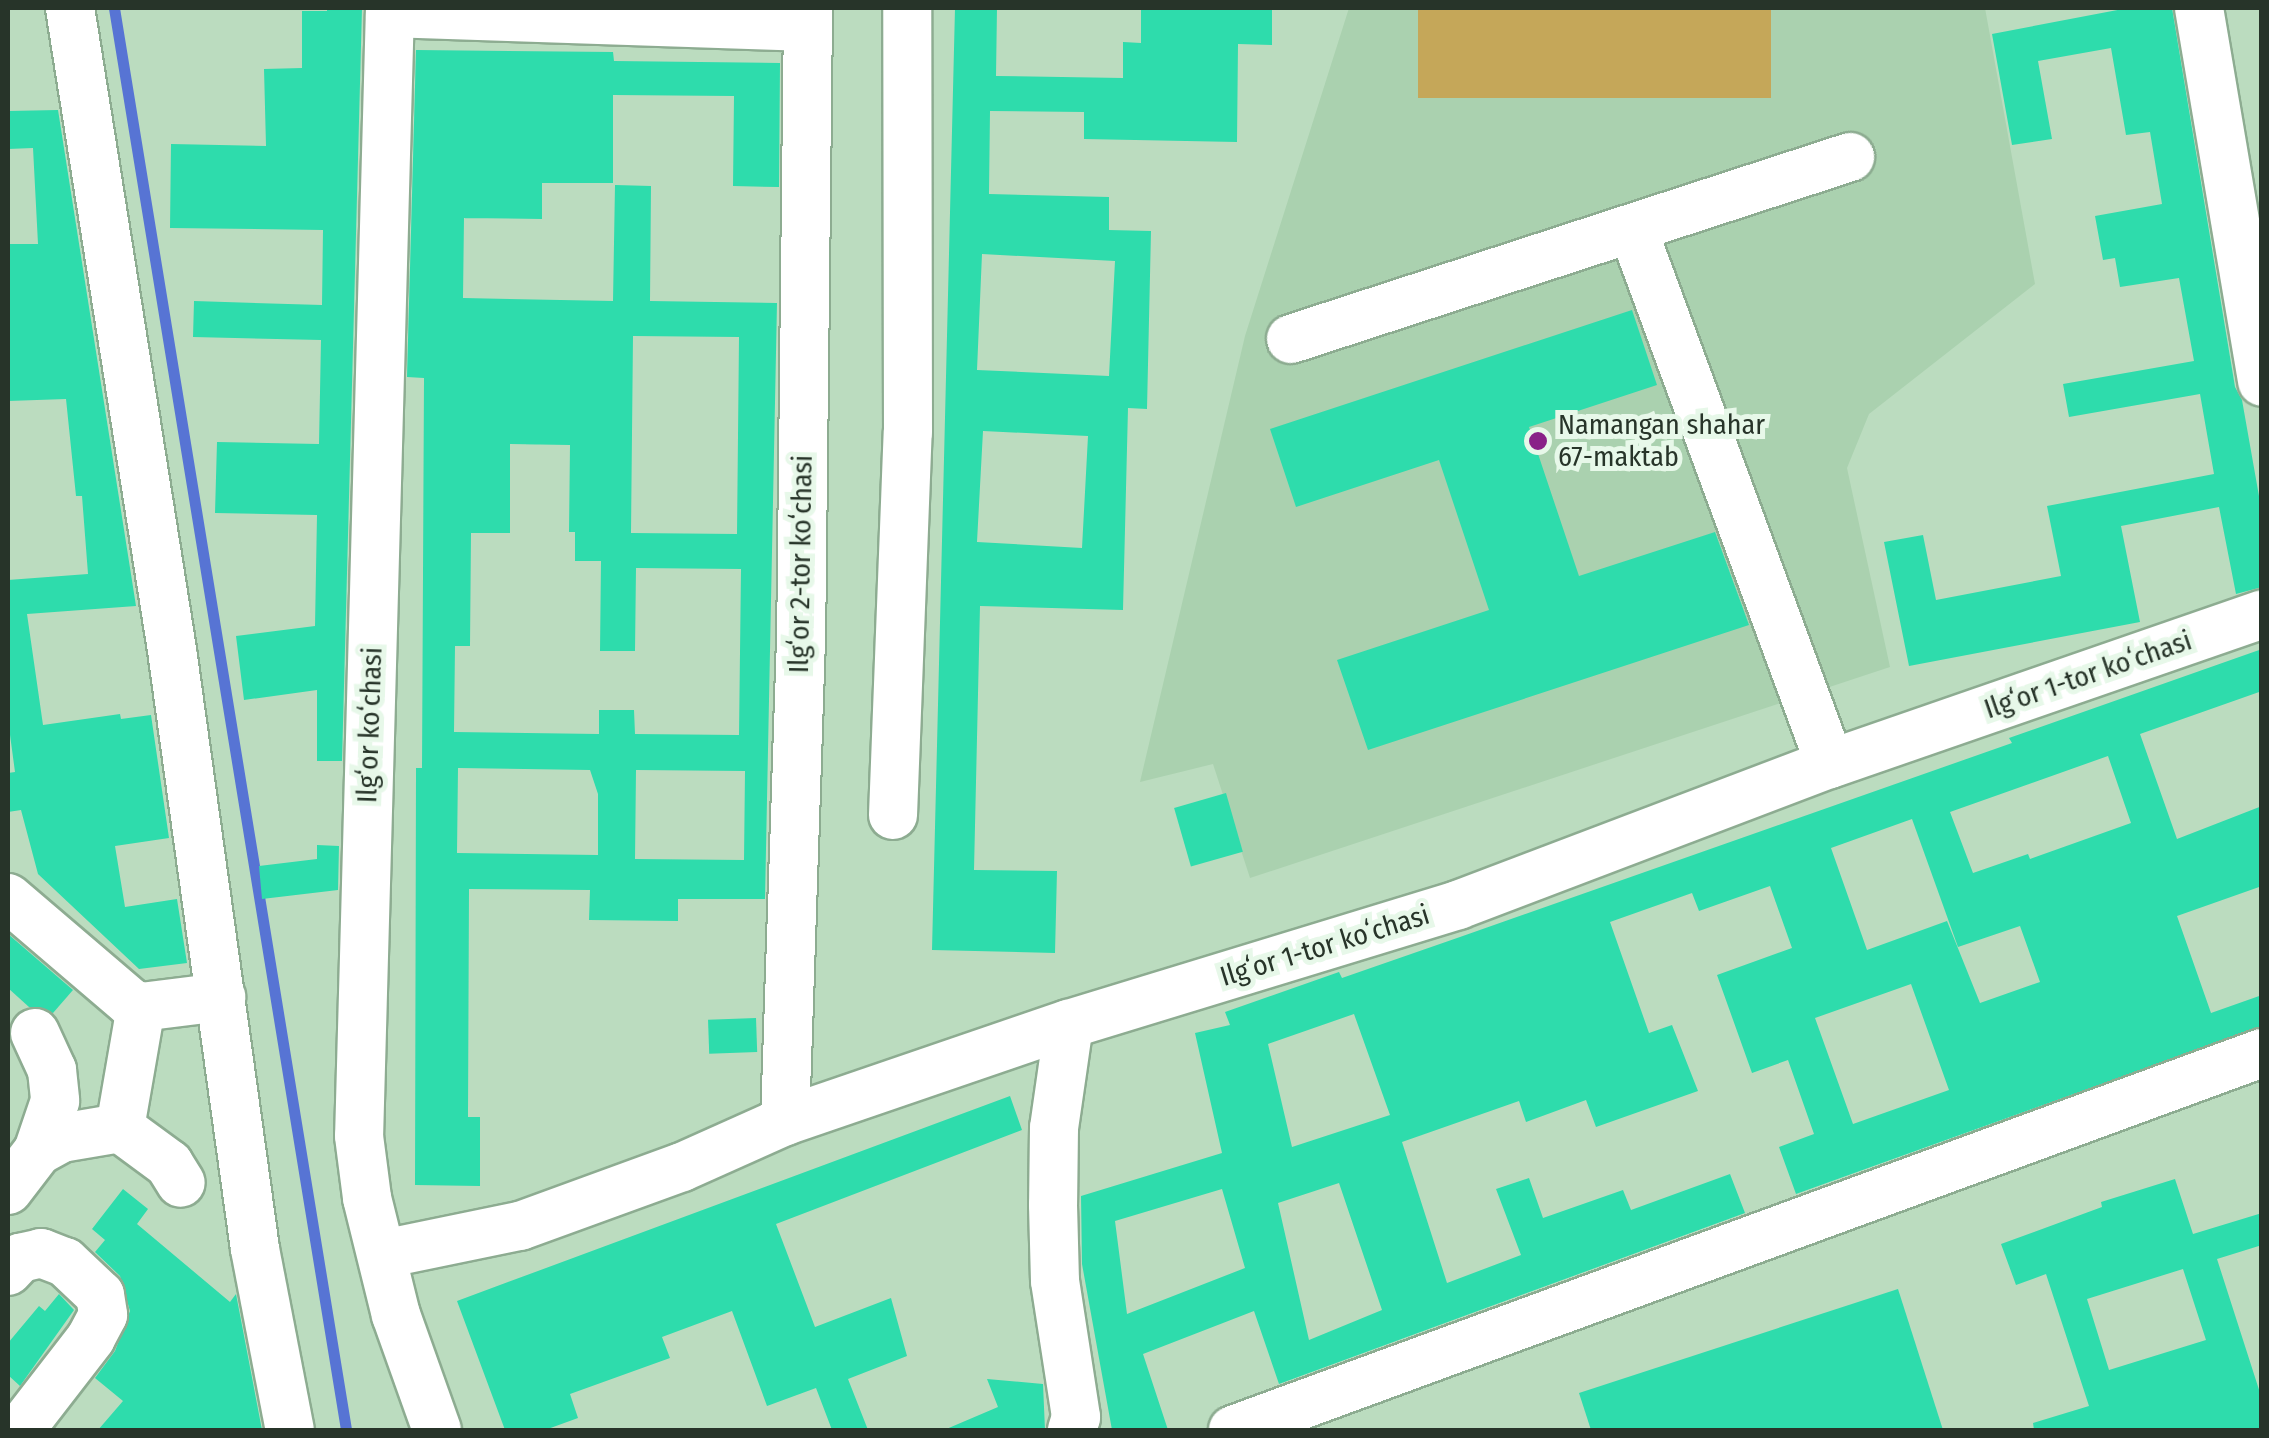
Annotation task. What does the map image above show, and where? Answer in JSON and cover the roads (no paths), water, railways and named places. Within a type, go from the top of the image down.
[{"type":"street","points":[[70,8],[151,512],[254,1250],[290,1430]]},
{"type":"street","points":[[893,815],[908,432],[907,8]]},
{"type":"street","points":[[2199,8],[2262,382]]},
{"type":"street","points":[[390,10],[808,18]]},
{"type":"street","name":"Ilgʻor koʻchasi","points":[[390,10],[358,1136],[367,1198],[396,1315],[437,1430]]},
{"type":"street","name":"Ilgʻor 2-tor koʻchasi","points":[[786,1121],[801,648],[808,18]]},
{"type":"street","points":[[1291,340],[1850,157]]},
{"type":"street","points":[[1632,230],[1830,764]]},
{"type":"street","name":"Ilgʻor 1-tor koʻchasi","points":[[383,1254],[520,1226],[682,1168],[786,1121],[1069,1024],[1458,906],[1830,764],[2262,614]]},
{"type":"street","points":[[8,898],[113,992],[142,1007],[221,997]]},
{"type":"street","points":[[120,1128],[142,1007]]},
{"type":"street","points":[[1069,1024],[1054,1128],[1053,1205],[1056,1281],[1076,1417],[1072,1430]]},
{"type":"street","points":[[8,1190],[38,1151],[54,1102],[52,1070],[34,1033]]},
{"type":"street","points":[[1233,1430],[2262,1053]]},
{"type":"street","points":[[38,1151],[61,1138],[120,1128],[169,1164],[181,1183]]},
{"type":"street","points":[[8,1271],[20,1258],[40,1253],[64,1262],[100,1295],[102,1314],[91,1338],[20,1430]]},
{"type":"street","points":[[8,1420],[12,1430]]},
{"type":"waterway","points":[[114,8],[346,1430]]},
{"type":"place","name":"Namangan shahar 67-maktab","points":[[1538,441]]}]
